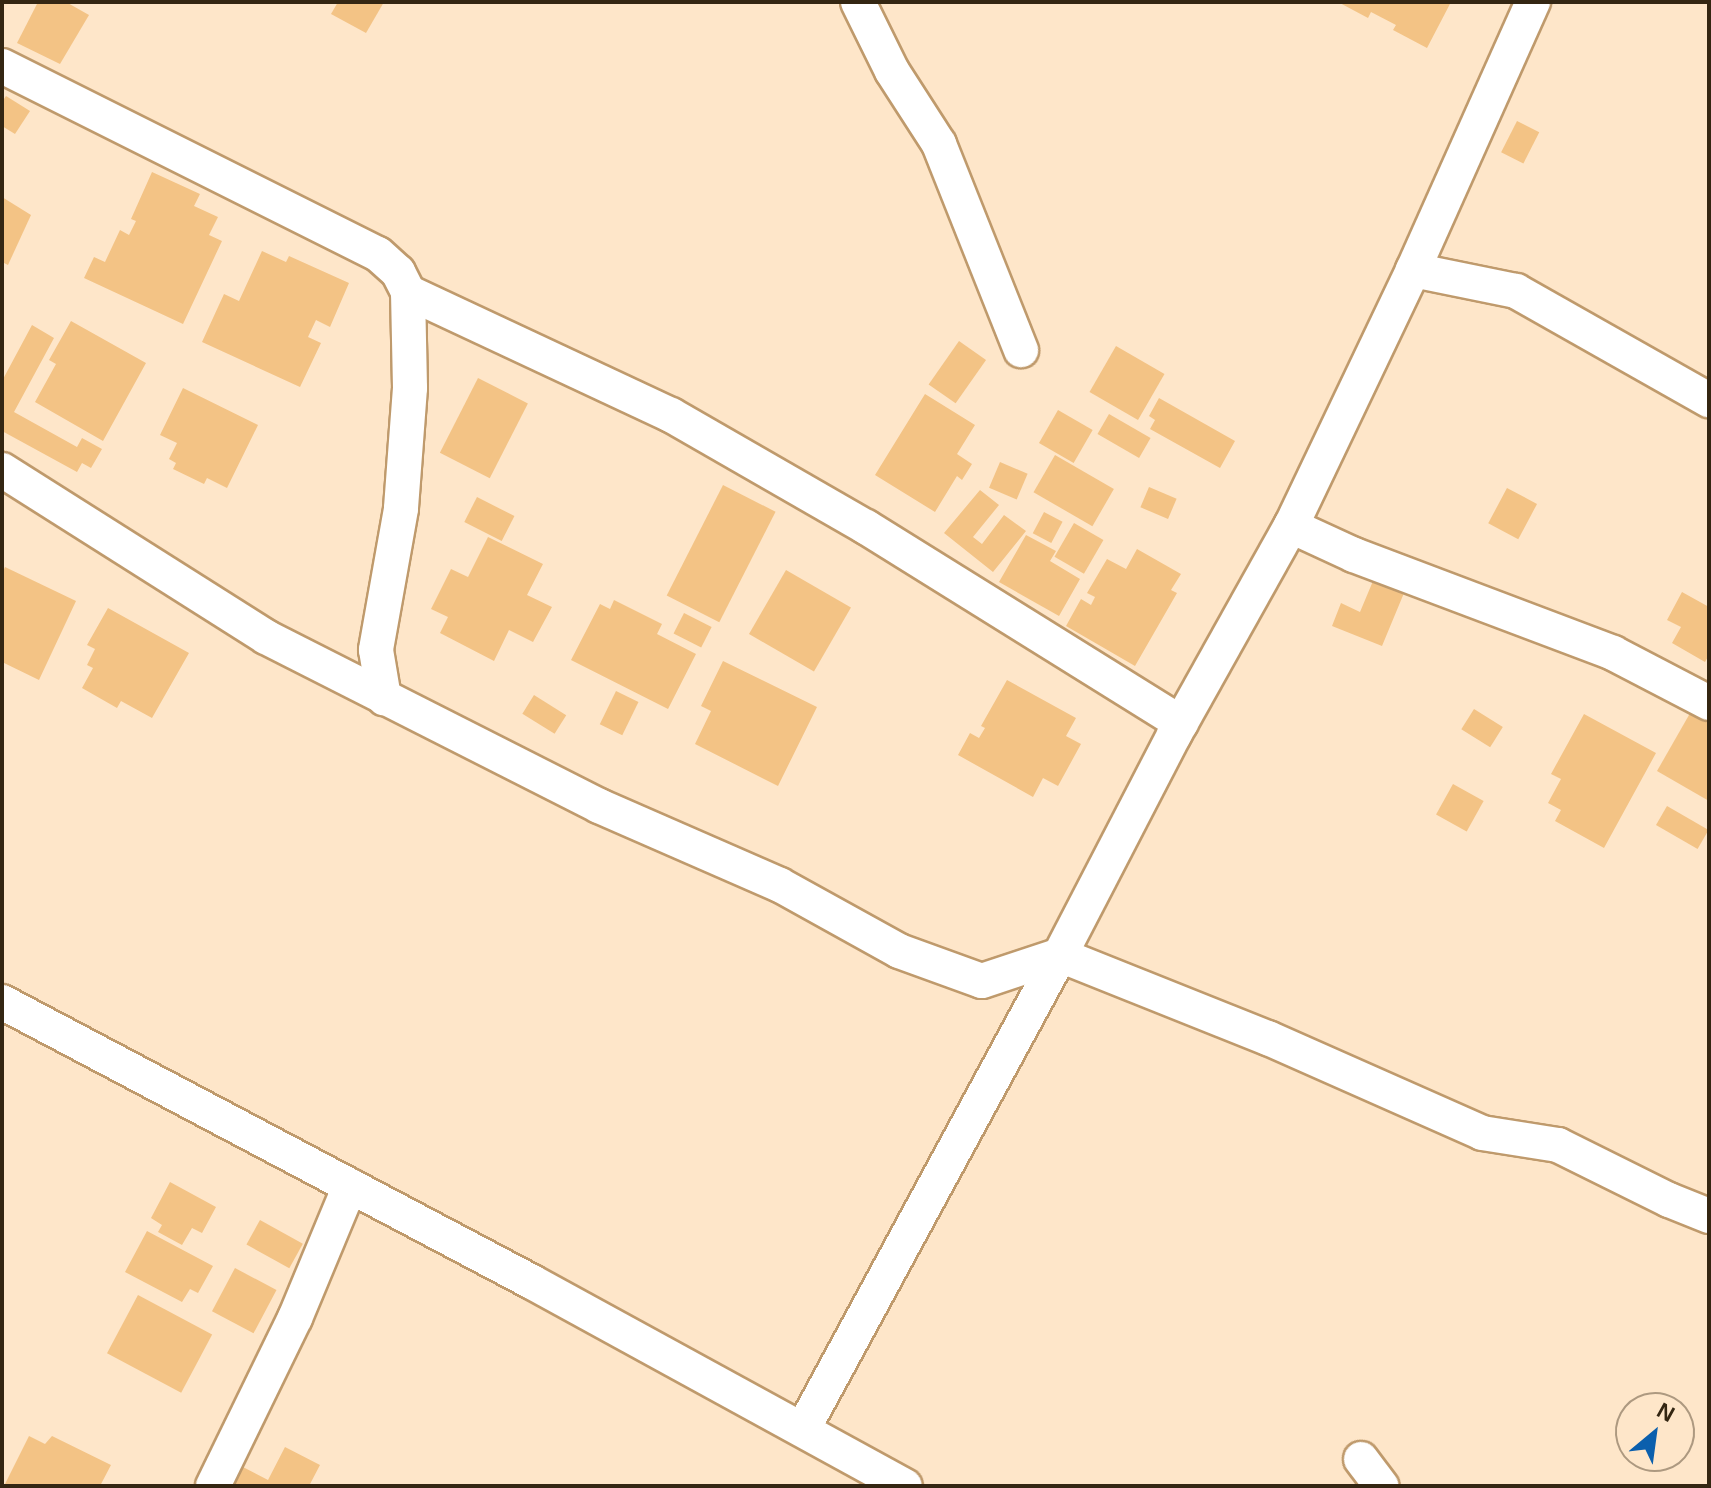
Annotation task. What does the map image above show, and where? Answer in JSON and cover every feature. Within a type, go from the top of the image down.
[{"type":"street","points":[[858,2],[892,71],[939,144],[1021,350]]},
{"type":"street","points":[[803,1429],[1060,955],[1181,723],[1291,526],[1413,270],[1533,2]]},
{"type":"street","points":[[2,66],[378,254],[398,272],[408,292],[410,388],[401,509],[376,650],[384,698]]},
{"type":"street","points":[[1413,270],[1516,291],[1709,400]]},
{"type":"street","points":[[408,292],[671,415],[866,527],[1181,723]]},
{"type":"street","points":[[2,470],[266,637],[599,806],[780,885],[899,951],[982,981],[1060,955],[1268,1038],[1482,1133],[1558,1145],[1669,1200],[1709,1216]]},
{"type":"street","points":[[1291,526],[1354,555],[1613,653],[1709,703]]},
{"type":"street","points":[[2,1002],[905,1486]]},
{"type":"street","points":[[213,1486],[295,1318],[350,1186]]},
{"type":"building","points":[[38,2],[66,2],[89,15],[60,64],[17,43]]},
{"type":"building","points":[[338,2],[384,2],[366,33],[331,14]]},
{"type":"building","points":[[1338,2],[1451,2],[1427,48],[1393,30],[1396,25],[1371,12],[1368,18]]},
{"type":"building","points":[[6,96],[30,111],[15,134],[2,126],[2,102]]},
{"type":"building","points":[[1517,121],[1539,132],[1523,164],[1501,152]]},
{"type":"building","points":[[152,172],[200,194],[194,206],[218,217],[209,235],[222,241],[183,324],[84,278],[94,257],[105,262],[120,230],[129,235],[136,221],[131,219]]},
{"type":"building","points":[[2,197],[31,215],[8,265],[2,262]]},
{"type":"building","points":[[262,251],[286,262],[289,256],[349,283],[330,327],[316,320],[308,337],[321,343],[300,387],[202,342],[224,294],[239,301]]},
{"type":"building","points":[[71,321],[146,363],[103,441],[35,402],[56,364],[49,360]]},
{"type":"building","points":[[32,325],[54,338],[14,412],[77,447],[82,438],[102,449],[91,468],[82,463],[77,472],[2,431],[2,381]]},
{"type":"building","points":[[959,341],[986,360],[956,403],[929,384]]},
{"type":"building","points":[[1116,346],[1164,374],[1138,420],[1090,392]]},
{"type":"building","points":[[478,378],[528,403],[490,478],[440,453]]},
{"type":"building","points":[[183,388],[258,425],[227,488],[207,478],[204,484],[173,469],[176,463],[169,459],[177,443],[160,435]]},
{"type":"building","points":[[925,394],[975,425],[957,454],[972,464],[962,480],[957,476],[935,512],[875,475]]},
{"type":"building","points":[[1159,398],[1235,441],[1220,468],[1150,429],[1155,420],[1149,416]]},
{"type":"building","points":[[1058,410],[1093,430],[1074,463],[1039,443]]},
{"type":"building","points":[[1109,414],[1151,438],[1139,458],[1098,434]]},
{"type":"building","points":[[1055,455],[1114,489],[1092,526],[1034,492]]},
{"type":"building","points":[[1000,462],[1028,474],[1017,499],[989,488]]},
{"type":"building","points":[[723,485],[776,512],[719,622],[667,595]]},
{"type":"building","points":[[1149,487],[1177,499],[1168,519],[1140,507]]},
{"type":"building","points":[[1507,488],[1537,504],[1518,539],[1488,523]]},
{"type":"building","points":[[980,490],[999,505],[973,537],[982,544],[1004,515],[1026,531],[993,572],[944,533]]},
{"type":"building","points":[[477,497],[514,516],[502,541],[464,522]]},
{"type":"building","points":[[1044,512],[1063,522],[1051,543],[1033,533]]},
{"type":"building","points":[[1074,523],[1103,540],[1084,574],[1054,557]]},
{"type":"building","points":[[1026,535],[1056,551],[1050,561],[1080,579],[1059,616],[999,582]]},
{"type":"building","points":[[488,537],[543,564],[527,595],[552,607],[533,642],[509,630],[494,661],[440,633],[448,617],[431,609],[451,569],[468,577]]},
{"type":"building","points":[[1137,549],[1181,574],[1171,590],[1177,593],[1135,666],[1066,626],[1081,599],[1091,605],[1095,597],[1087,593],[1107,559],[1126,569]]},
{"type":"building","points":[[5,567],[76,601],[39,680],[2,662],[2,574]]},
{"type":"building","points":[[786,570],[851,608],[814,672],[749,634]]},
{"type":"building","points":[[1373,581],[1404,593],[1382,646],[1332,626],[1341,603],[1360,612]]},
{"type":"building","points":[[1682,592],[1709,607],[1709,655],[1705,662],[1672,643],[1681,627],[1667,620]]},
{"type":"building","points":[[614,600],[662,624],[657,634],[696,654],[668,709],[571,660],[600,604],[610,609]]},
{"type":"building","points":[[108,608],[189,653],[152,718],[121,701],[117,708],[82,688],[93,668],[87,665],[95,649],[87,645]]},
{"type":"building","points":[[684,613],[712,627],[701,648],[674,633]]},
{"type":"building","points":[[723,661],[817,707],[778,786],[695,744],[711,711],[701,706]]},
{"type":"building","points":[[1007,680],[1076,718],[1066,736],[1081,744],[1058,786],[1043,778],[1033,797],[958,755],[970,733],[979,738],[985,728],[981,726]]},
{"type":"building","points":[[616,691],[638,702],[622,735],[600,724]]},
{"type":"building","points":[[534,695],[566,715],[555,734],[522,714]]},
{"type":"building","points":[[1693,708],[1709,716],[1709,801],[1657,771]]},
{"type":"building","points":[[1474,709],[1503,727],[1490,747],[1461,729]]},
{"type":"building","points":[[1584,714],[1656,753],[1604,848],[1555,821],[1561,810],[1548,803],[1561,779],[1551,774]]},
{"type":"building","points":[[1453,784],[1484,801],[1467,832],[1436,815]]},
{"type":"building","points":[[1667,806],[1709,830],[1698,849],[1656,825]]},
{"type":"building","points":[[170,1182],[216,1207],[202,1233],[192,1228],[182,1245],[158,1232],[162,1225],[151,1218]]},
{"type":"building","points":[[260,1220],[303,1244],[289,1268],[246,1244]]},
{"type":"building","points":[[147,1231],[213,1266],[198,1293],[190,1289],[182,1302],[125,1272]]},
{"type":"building","points":[[235,1268],[276,1290],[253,1333],[212,1311]]},
{"type":"building","points":[[138,1295],[212,1334],[181,1393],[107,1353]]},
{"type":"building","points":[[29,1436],[45,1444],[52,1436],[111,1465],[100,1486],[4,1486]]},
{"type":"building","points":[[285,1447],[320,1465],[309,1486],[230,1486],[241,1466],[268,1480]]}]
